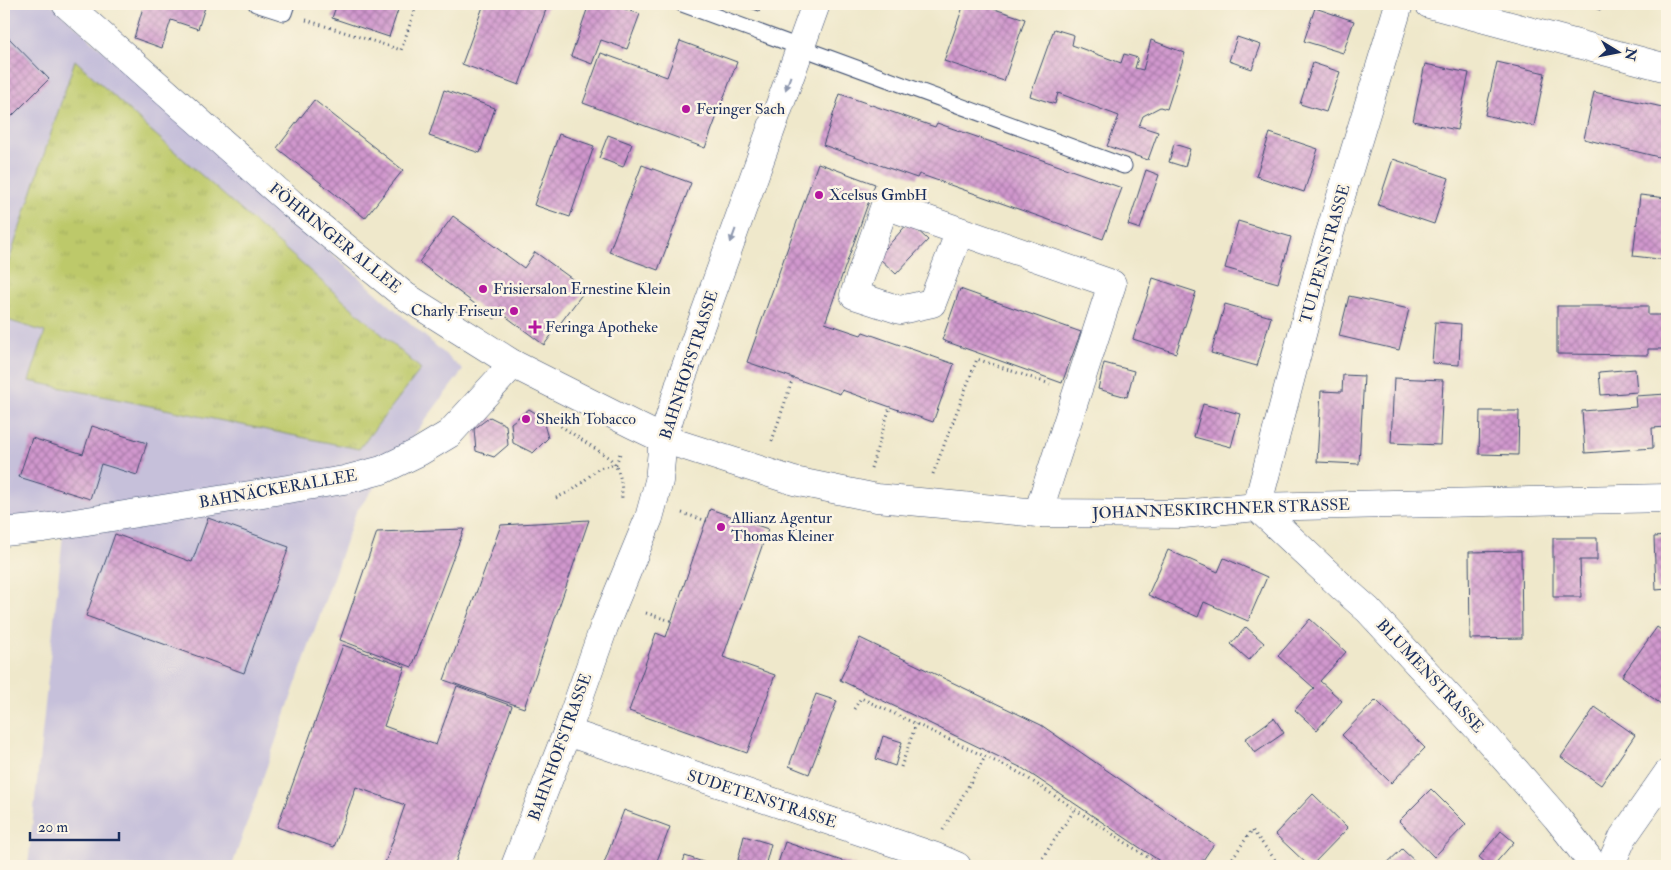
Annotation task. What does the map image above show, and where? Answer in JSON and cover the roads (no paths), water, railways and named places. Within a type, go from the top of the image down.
[{"type":"street","name":"FÖHRINGER ALLEE","points":[[66,4],[292,204],[397,290],[513,364],[663,439]]},
{"type":"street","name":"BAHNHOFSTRASSE","points":[[515,866],[567,732],[604,627],[649,518],[659,482],[663,439],[681,380],[816,4]]},
{"type":"street","name":"TULPENSTRASSE","points":[[1258,507],[1319,269],[1399,4]]},
{"type":"street","points":[[1429,4],[1667,68]]},
{"type":"street","points":[[960,231],[1112,284],[1038,513]]},
{"type":"street","name":"BAHNÄCKERALLEE","points":[[4,532],[43,528],[344,480],[382,470],[419,452],[449,434],[513,364]]},
{"type":"street","name":"JOHANNESKIRCHNER STRASSE","points":[[663,439],[794,480],[877,498],[1038,513],[1183,514],[1258,507],[1667,498]]},
{"type":"street","name":"BLUMENSTRASSE","points":[[1258,507],[1368,610],[1485,736],[1562,824],[1603,862]]},
{"type":"street","name":"SUDETENSTRASSE","points":[[567,732],[942,856]]},
{"type":"street","points":[[1603,862],[1667,774]]},
{"type":"lane","points":[[256,4],[286,8]]},
{"type":"lane","points":[[682,4],[1124,166]]},
{"type":"place","name":"Feringer Sach","points":[[686,109]]},
{"type":"place","name":"Xcelsus GmbH","points":[[819,195]]},
{"type":"place","name":"Frisiersalon Ernestine Klein","points":[[483,289]]},
{"type":"place","name":"Charly Friseur","points":[[514,311]]},
{"type":"place","name":"Feringa Apotheke","points":[[535,327]]},
{"type":"place","name":"Sheikh Tobacco","points":[[526,419]]},
{"type":"place","name":"Allianz Agentur Thomas Kleiner","points":[[721,527]]}]
